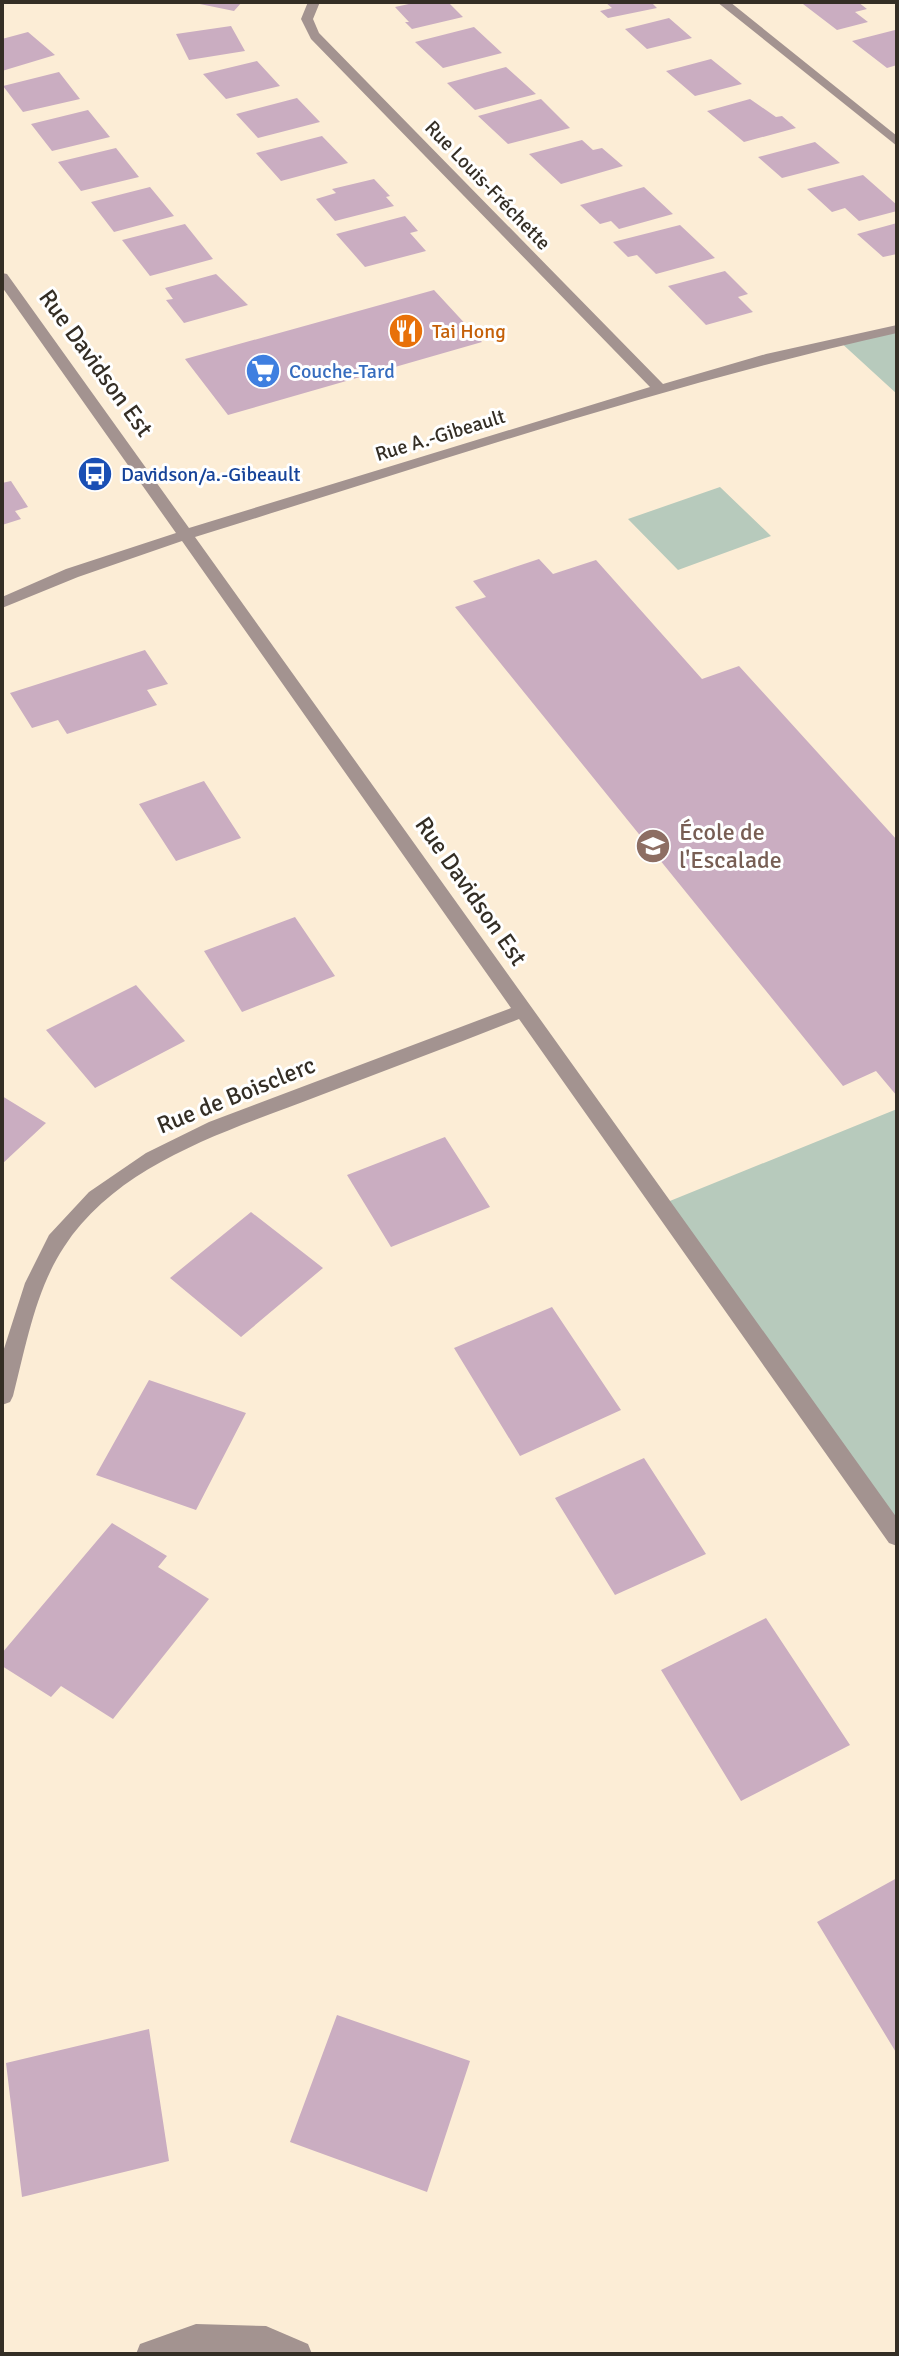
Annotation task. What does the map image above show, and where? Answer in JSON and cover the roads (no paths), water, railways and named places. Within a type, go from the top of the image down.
[{"type":"street","name":"Rue Louis-Fréchette","points":[[314,2],[307,14],[307,26],[315,36],[660,389]]},
{"type":"street","points":[[723,2],[897,142]]},
{"type":"street","name":"Rue Davidson Est","points":[[2,277],[897,1536]]},
{"type":"street","name":"Rue A.-Gibeault","points":[[2,603],[72,573],[187,534],[660,389],[771,357],[897,329]]},
{"type":"street","name":"Rue de Boisclerc","points":[[2,1396],[34,1279],[70,1223],[116,1181],[169,1148],[234,1120],[524,1010]]},
{"type":"street","points":[[150,2354],[196,2338],[266,2340],[298,2354]]},
{"type":"place","name":"Tai Hong","points":[[406,331]]},
{"type":"place","name":"Couche-Tard","points":[[263,371]]},
{"type":"place","name":"Davidson/a.-Gibeault","points":[[95,474]]},
{"type":"place","name":"École de l'Escalade","points":[[653,846]]}]
